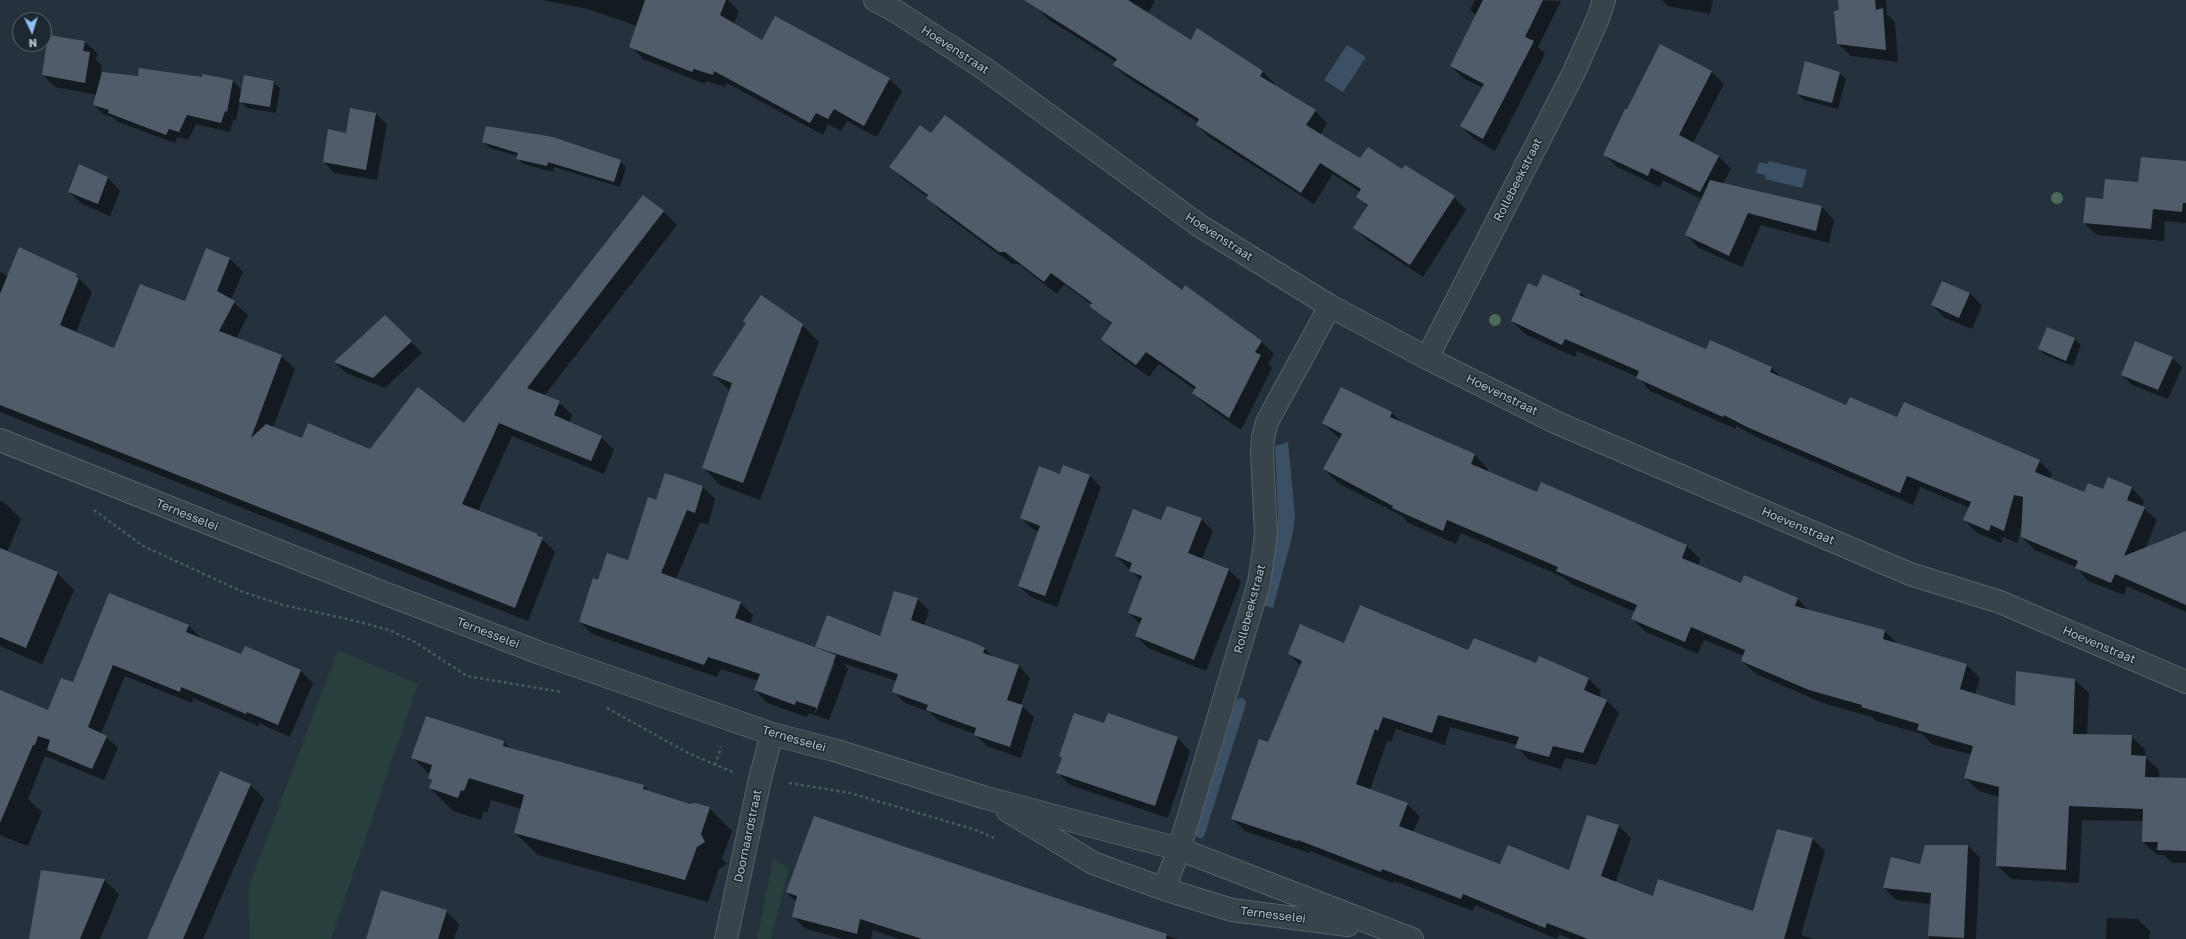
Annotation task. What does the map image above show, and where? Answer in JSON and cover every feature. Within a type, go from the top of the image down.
[{"type":"street","name":"Hoevenstraat","points":[[875,0],[897,12],[986,69],[1200,226],[1330,306],[1427,358],[1555,422],[1910,574],[2000,602],[2186,682]]},
{"type":"street","name":"Rollebeekstraat","points":[[1427,358],[1574,72],[1599,16],[1604,0]]},
{"type":"street","name":"Rollebeekstraat","points":[[1179,849],[1261,571],[1266,535],[1262,454],[1263,438],[1267,422],[1330,306]]},
{"type":"street","name":"Ternesselei","points":[[0,440],[364,585],[540,653],[772,734],[834,750],[986,798],[1179,849],[1385,930],[1412,939]]},
{"type":"street","name":"Doornaardstraat","points":[[726,939],[760,779],[772,734]]},
{"type":"street","name":"Ternesselei","points":[[986,798],[1093,863],[1164,889],[1232,910],[1385,930]]},
{"type":"street","points":[[1164,889],[1179,849]]},
{"type":"path","points":[[88,505],[142,546],[243,592],[283,605],[389,630],[415,642],[467,676],[568,694]]},
{"type":"path","points":[[601,706],[619,713],[690,754],[722,769],[760,779],[850,792],[976,830],[1000,840]]},
{"type":"green space","points":[[338,650],[418,684],[331,939],[250,939],[248,888]]},
{"type":"green space","points":[[773,859],[789,868],[771,939],[757,939]]},
{"type":"water","points":[[1347,45],[1366,57],[1343,92],[1324,80]]},
{"type":"water","points":[[1769,161],[1807,170],[1802,188],[1765,179],[1766,175],[1756,173],[1759,162],[1767,164]]},
{"type":"water","points":[[1288,442],[1295,516],[1292,537],[1273,608],[1262,605],[1277,535],[1278,516],[1275,446]]},
{"type":"building","points":[[645,0],[726,0],[720,15],[762,40],[775,16],[890,78],[864,126],[834,109],[828,119],[816,113],[810,123],[714,71],[713,75],[694,69],[692,72],[629,47]]},
{"type":"building","points":[[1024,0],[1128,0],[1191,40],[1197,28],[1263,71],[1260,76],[1316,110],[1306,125],[1360,158],[1368,147],[1402,169],[1405,165],[1455,196],[1410,265],[1353,228],[1368,205],[1356,197],[1361,189],[1320,163],[1301,193],[1196,125],[1199,119],[1113,65],[1117,59]]},
{"type":"building","points":[[1483,0],[1543,0],[1525,37],[1534,41],[1483,139],[1460,126],[1484,84],[1450,66]]},
{"type":"building","points":[[1838,0],[1875,0],[1876,10],[1883,8],[1886,50],[1837,44],[1834,11],[1839,10]]},
{"type":"building","points":[[52,36],[85,41],[83,51],[90,52],[85,83],[42,75],[45,52],[52,52]]},
{"type":"building","points":[[1660,44],[1712,71],[1679,135],[1719,156],[1700,192],[1651,168],[1648,176],[1603,155],[1625,109],[1627,109]]},
{"type":"building","points":[[1805,61],[1840,72],[1832,103],[1797,94]]},
{"type":"building","points":[[139,68],[202,77],[202,74],[233,80],[227,112],[225,111],[221,123],[187,115],[179,132],[169,129],[166,135],[108,113],[109,110],[93,105],[102,72],[138,76]]},
{"type":"building","points":[[244,75],[274,81],[270,107],[239,102]]},
{"type":"building","points":[[350,108],[376,113],[366,170],[323,162],[328,129],[346,133]]},
{"type":"building","points":[[945,115],[1182,290],[1185,285],[1262,341],[1255,352],[1261,355],[1229,418],[1192,393],[1196,387],[1146,352],[1136,365],[1104,342],[1101,339],[1112,323],[1089,306],[1092,303],[1051,273],[1044,282],[1005,252],[999,252],[926,198],[928,195],[889,167],[920,125],[931,133]]},
{"type":"building","points":[[486,126],[553,137],[621,160],[614,182],[548,162],[547,166],[516,159],[518,153],[482,142]]},
{"type":"building","points":[[2141,157],[2186,161],[2186,203],[2183,203],[2182,212],[2153,209],[2151,229],[2083,223],[2086,197],[2103,199],[2105,179],[2138,182]]},
{"type":"building","points":[[79,164],[108,177],[98,204],[68,192]]},
{"type":"building","points":[[1710,180],[1822,206],[1816,231],[1748,213],[1729,256],[1685,235]]},
{"type":"building","points":[[643,195],[664,211],[527,388],[560,401],[554,415],[602,436],[591,461],[499,423],[462,504],[538,534],[537,536],[543,537],[515,608],[0,405],[0,294],[19,247],[77,274],[76,277],[79,278],[60,325],[114,348],[140,284],[185,301],[206,248],[230,258],[217,291],[235,301],[219,331],[282,355],[251,438],[266,424],[302,438],[308,423],[370,449],[418,387],[464,423]]},
{"type":"building","points":[[1543,274],[1581,291],[1579,295],[1706,349],[1710,340],[1772,367],[1770,372],[1846,405],[1850,397],[1897,417],[1904,402],[2040,460],[2035,472],[2084,492],[2088,483],[2103,489],[2108,477],[2132,487],[2127,500],[2145,507],[2124,556],[2186,531],[2186,605],[2115,574],[2111,583],[2075,568],[2078,561],[2021,537],[2023,497],[2014,495],[2004,531],[1991,525],[1989,531],[1963,520],[1971,502],[1907,476],[1900,493],[1747,427],[1724,415],[1723,417],[1636,378],[1639,371],[1565,339],[1562,345],[1511,321],[1528,283],[1537,287]]},
{"type":"building","points":[[1942,281],[1970,293],[1959,318],[1931,305]]},
{"type":"building","points":[[761,295],[803,324],[743,483],[702,468],[732,383],[712,375],[746,323],[743,321]]},
{"type":"building","points":[[385,315],[412,341],[373,378],[334,362]]},
{"type":"building","points":[[2047,327],[2075,338],[2066,361],[2038,349]]},
{"type":"building","points":[[2135,341],[2173,357],[2158,390],[2121,375]]},
{"type":"building","points":[[1341,387],[1392,412],[1390,417],[1475,454],[1471,464],[1537,492],[1541,482],[1687,545],[1682,558],[1741,583],[1744,575],[1798,598],[1795,606],[1885,630],[1883,639],[1967,664],[1960,689],[2015,706],[2016,671],[2075,679],[2073,734],[2132,735],[2131,755],[2146,756],[2145,777],[2186,778],[2186,851],[2157,850],[2158,842],[2142,842],[2143,809],[2069,806],[2066,870],[1996,866],[1999,787],[1964,778],[1973,746],[1917,730],[1919,724],[1861,707],[1862,705],[1809,690],[1741,661],[1745,650],[1691,627],[1685,642],[1631,619],[1637,605],[1556,571],[1558,567],[1447,520],[1443,531],[1392,508],[1393,506],[1323,469],[1342,434],[1322,423]]},
{"type":"building","points":[[1063,465],[1090,475],[1045,596],[1018,586],[1040,526],[1020,518],[1039,466],[1060,474]]},
{"type":"building","points":[[665,473],[703,486],[695,513],[687,510],[661,573],[741,602],[735,618],[836,655],[817,708],[796,701],[795,705],[754,690],[760,674],[708,657],[704,665],[579,622],[593,578],[598,580],[607,553],[628,560],[648,497],[656,500]]},
{"type":"building","points":[[1167,506],[1202,518],[1188,553],[1229,569],[1194,660],[1135,636],[1142,618],[1128,613],[1142,576],[1129,571],[1132,563],[1115,556],[1133,509],[1161,520]]},
{"type":"building","points":[[0,548],[58,572],[26,648],[0,637]]},
{"type":"building","points":[[894,591],[918,598],[911,620],[972,642],[985,648],[983,653],[1019,665],[1007,700],[1023,705],[1010,747],[974,735],[976,728],[926,710],[928,705],[892,692],[898,674],[815,647],[827,615],[880,636]]},
{"type":"building","points":[[109,593],[189,625],[186,632],[241,654],[245,646],[301,670],[278,725],[247,712],[246,714],[181,687],[180,692],[113,665],[88,727],[107,736],[92,769],[47,750],[50,740],[38,736],[0,823],[0,690],[48,710],[61,678],[73,682]]},
{"type":"building","points":[[1360,605],[1468,650],[1474,638],[1536,663],[1539,656],[1589,678],[1584,690],[1607,700],[1583,753],[1553,746],[1549,757],[1515,748],[1519,737],[1438,715],[1432,733],[1383,717],[1378,731],[1375,729],[1356,784],[1408,803],[1399,826],[1500,864],[1508,845],[1569,870],[1587,815],[1619,825],[1601,876],[1653,896],[1658,879],[1753,911],[1777,829],[1813,838],[1784,939],[1588,939],[1547,923],[1545,928],[1463,894],[1461,899],[1382,869],[1381,872],[1298,840],[1297,841],[1231,819],[1259,739],[1268,742],[1302,661],[1288,654],[1300,624],[1344,643]]},
{"type":"building","points":[[1074,713],[1104,723],[1108,713],[1178,737],[1155,806],[1056,773],[1062,758],[1059,756]]},
{"type":"building","points":[[426,716],[504,741],[503,746],[644,785],[643,789],[690,804],[695,803],[710,807],[701,834],[705,842],[697,847],[685,880],[514,833],[524,795],[469,778],[464,791],[461,790],[458,798],[429,788],[432,780],[428,778],[432,765],[411,758]]},
{"type":"building","points":[[220,771],[251,784],[183,939],[147,939]]},
{"type":"building","points":[[814,816],[1167,934],[1166,939],[922,939],[860,919],[857,934],[792,917],[797,896],[786,892]]},
{"type":"building","points":[[1925,845],[1968,845],[1964,938],[1928,936],[1931,893],[1883,888],[1891,857],[1920,864]]},
{"type":"building","points":[[41,870],[105,879],[80,939],[29,939]]},
{"type":"building","points":[[381,890],[447,910],[438,939],[366,939]]},
{"type":"waterway","points":[[1200,833],[1241,703]]}]
